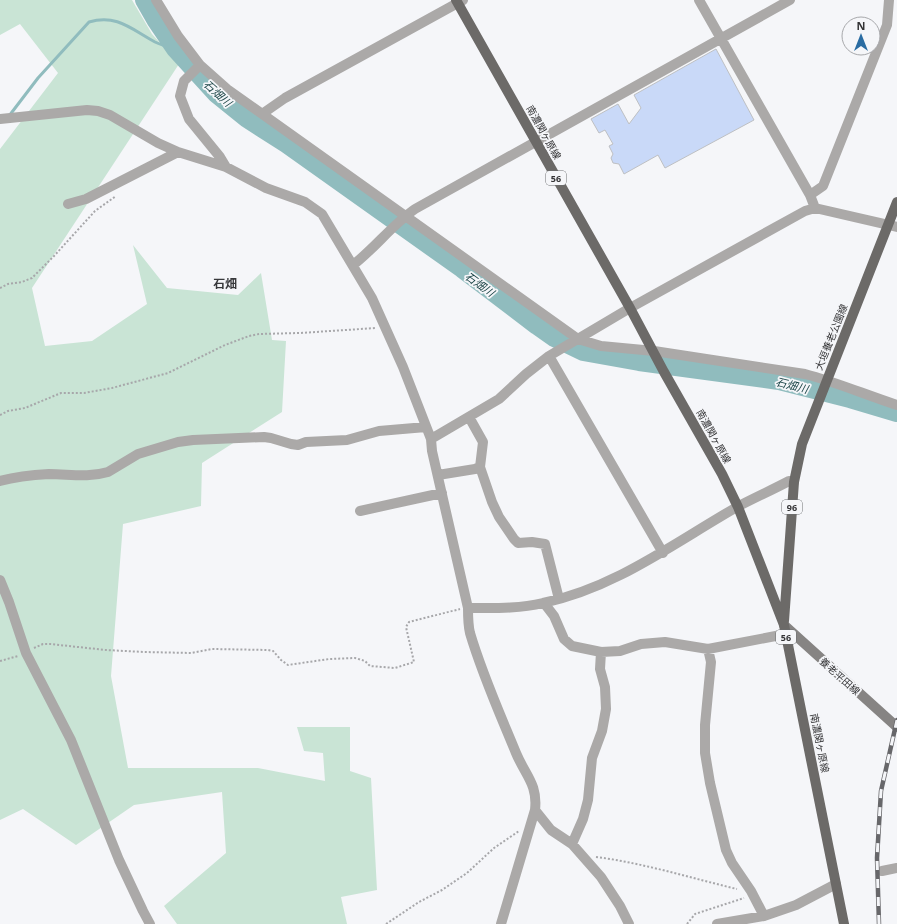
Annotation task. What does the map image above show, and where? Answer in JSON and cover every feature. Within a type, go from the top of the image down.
[{"type":"main road","name":"南濃関ヶ原線","points":[[459,1],[536,142],[722,474],[738,507],[785,630],[844,924]]},
{"type":"main road","name":"大垣養老公園線","points":[[785,630],[794,482],[802,444],[826,382],[893,226],[897,202]]},
{"type":"main road","name":"養老平田線","points":[[785,630],[897,727]]},
{"type":"street","points":[[156,0],[178,36],[200,65],[227,89],[403,218],[576,340],[602,346],[655,354],[805,374],[897,405]]},
{"type":"street","points":[[699,0],[810,195],[815,208]]},
{"type":"street","points":[[353,265],[392,230],[403,218],[415,209],[790,0]]},
{"type":"street","points":[[810,195],[823,186],[887,25],[889,0]]},
{"type":"street","points":[[262,114],[285,98],[459,1]]},
{"type":"street","points":[[200,65],[184,81],[180,96],[189,119],[220,157],[226,167]]},
{"type":"street","points":[[0,119],[87,110],[98,111],[110,115],[158,144],[226,167],[266,188],[305,202],[322,214],[372,298],[386,327],[431,439],[432,451],[467,608],[470,631],[488,686],[519,760],[532,781],[536,800],[535,810],[501,924]]},
{"type":"street","points":[[68,204],[86,199],[178,152]]},
{"type":"street","points":[[431,439],[499,399],[526,374],[549,356],[630,308],[804,211],[815,208],[893,226]]},
{"type":"street","points":[[549,356],[663,553]]},
{"type":"street","points":[[469,417],[483,442],[480,467],[499,517],[518,543],[532,542],[546,544],[559,599]]},
{"type":"street","points":[[0,481],[48,474],[86,475],[103,473],[138,454],[178,442],[193,440],[271,438],[298,445],[306,442],[347,440],[379,431],[426,427]]},
{"type":"street","points":[[438,475],[480,467]]},
{"type":"street","points":[[467,608],[521,607],[544,603],[587,590],[610,581],[663,553],[738,507],[789,481],[794,482]]},
{"type":"street","points":[[360,511],[442,494]]},
{"type":"street","points":[[0,580],[26,653],[71,740],[120,860],[150,924]]},
{"type":"street","points":[[544,603],[554,616],[564,639],[572,646],[600,652],[620,651],[641,644],[665,642],[708,649],[785,630]]},
{"type":"street","points":[[708,649],[711,662],[705,725],[705,753],[710,783],[726,850],[732,863],[752,892],[763,918]]},
{"type":"street","points":[[572,844],[585,812],[588,800],[592,758],[602,732],[606,709],[605,687],[600,669],[600,652]]},
{"type":"street","points":[[535,810],[551,830],[572,844],[601,877],[620,906],[629,924]]},
{"type":"street","points":[[882,871],[897,868]]},
{"type":"street","points":[[717,924],[763,918],[796,905],[836,884]]},
{"type":"path","points":[[0,288],[8,284],[22,282],[32,278],[95,211],[122,192]]},
{"type":"path","points":[[0,415],[8,411],[25,408],[61,393],[84,393],[112,388],[126,383],[136,382],[168,373],[218,348],[249,336],[259,334],[300,333],[386,327]]},
{"type":"path","points":[[0,662],[26,653],[43,644],[50,644],[144,652],[191,653],[212,649],[268,650],[277,653],[281,660],[288,665],[328,659],[355,658],[364,661],[370,666],[395,668],[414,662],[406,627],[409,622],[467,608]]},
{"type":"path","points":[[386,924],[467,873],[494,848],[530,825]]},
{"type":"path","points":[[585,859],[591,856],[622,860],[702,881],[752,892]]},
{"type":"path","points":[[686,924],[695,914],[744,899],[752,892]]},
{"type":"green space","points":[[0,0],[132,0],[152,34],[179,64],[32,288],[45,346],[92,341],[147,304],[133,245],[167,288],[238,295],[261,273],[272,340],[286,341],[282,412],[202,463],[201,506],[123,524],[111,676],[128,768],[258,768],[325,781],[323,753],[304,751],[297,727],[350,727],[350,771],[371,778],[377,890],[341,897],[347,924],[177,924],[164,906],[226,853],[222,792],[134,805],[76,845],[23,809],[0,820],[0,149],[58,73],[20,24],[0,35]]},
{"type":"building","points":[[716,49],[754,120],[665,168],[658,155],[624,174],[619,164],[613,163],[611,158],[613,154],[609,146],[613,144],[605,130],[599,133],[591,119],[618,104],[629,124],[641,108],[634,95]]},
{"type":"waterway","name":"石畑川","points":[[144,0],[175,49],[216,94],[247,119],[286,144],[462,269],[554,338],[583,352],[639,362],[779,381],[850,399],[897,413]]},
{"type":"waterway","points":[[9,116],[38,78],[89,22],[99,20],[116,21],[157,43],[175,49]]},
{"type":"railway","points":[[879,924],[877,858],[881,791],[897,720]]},
{"type":"district","name":"石畑","points":[[225,283]]}]
